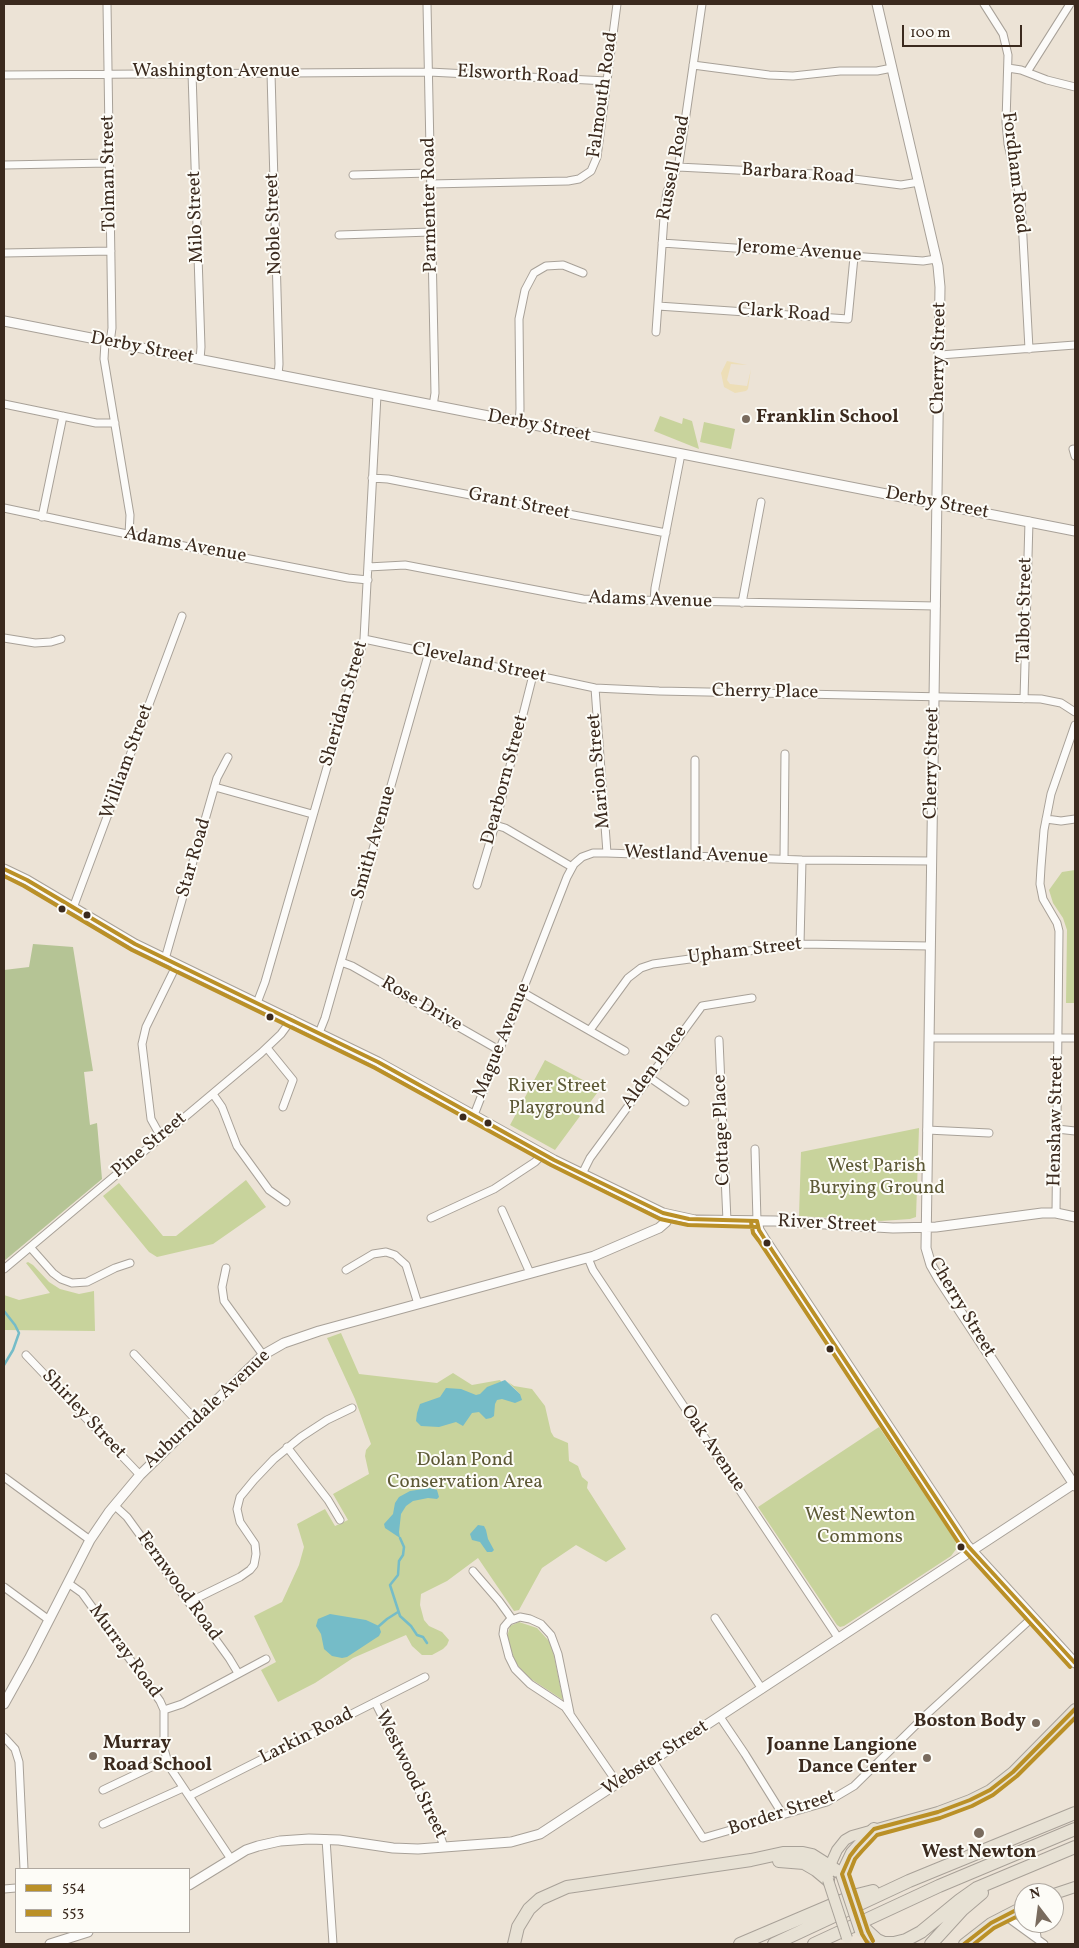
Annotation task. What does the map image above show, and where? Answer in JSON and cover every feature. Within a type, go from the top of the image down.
[{"type":"highway","points":[[774,1944],[909,1881],[1075,1813]]},
{"type":"highway","points":[[842,1874],[852,1853],[874,1829]]},
{"type":"highway","points":[[814,1944],[939,1886],[1075,1830]]},
{"type":"highway","points":[[861,1927],[874,1938],[884,1943],[906,1940],[921,1932],[968,1894],[986,1883],[1075,1847]]},
{"type":"highway","points":[[514,1944],[518,1927],[525,1914],[540,1899],[553,1892],[580,1884],[798,1852],[818,1858],[842,1874],[868,1944]]},
{"type":"highway","points":[[751,1860],[799,1862],[813,1868],[828,1880]]},
{"type":"highway","points":[[931,1944],[965,1907],[1008,1874]]},
{"type":"highway","points":[[740,1944],[853,1896],[909,1881]]},
{"type":"main road","points":[[849,1941],[828,1880],[830,1866],[835,1853],[845,1840],[855,1834],[938,1812],[990,1790],[1013,1772],[1075,1709]]},
{"type":"main road","points":[[964,1944],[986,1926],[1014,1910]]},
{"type":"street","name":"Tolman Street","points":[[107,4],[112,328],[104,359],[130,515],[129,535]]},
{"type":"street","name":"Parmenter Road","points":[[427,4],[435,393],[433,406]]},
{"type":"street","name":"Falmouth Road","points":[[430,184],[568,181],[584,177],[591,171],[596,163],[617,4]]},
{"type":"street","name":"Russell Road","points":[[656,332],[665,199],[678,167],[702,4]]},
{"type":"street","name":"Cherry Street","points":[[877,4],[936,259],[940,292],[926,1228],[928,1256],[936,1274],[1075,1484]]},
{"type":"street","name":"Fordham Road","points":[[984,4],[1004,37],[1008,55],[1006,122],[1008,144],[1020,201],[1029,349]]},
{"type":"street","points":[[1027,72],[1070,4]]},
{"type":"street","points":[[693,65],[769,75],[792,76],[840,71],[877,71],[892,68]]},
{"type":"street","points":[[1008,68],[1075,87]]},
{"type":"street","name":"Washington Avenue","points":[[4,75],[429,72]]},
{"type":"street","name":"Elsworth Road","points":[[429,72],[607,81]]},
{"type":"street","name":"Milo Street","points":[[192,73],[201,337],[200,360]]},
{"type":"street","name":"Noble Street","points":[[271,73],[278,375]]},
{"type":"street","points":[[4,165],[110,163]]},
{"type":"street","name":"Barbara Road","points":[[678,167],[815,174],[901,185],[918,182]]},
{"type":"street","points":[[353,175],[430,173]]},
{"type":"street","points":[[340,235],[431,232]]},
{"type":"street","name":"Jerome Avenue","points":[[662,243],[923,261],[936,259]]},
{"type":"street","points":[[4,253],[111,251]]},
{"type":"street","name":"Clark Road","points":[[658,306],[848,319],[854,256]]},
{"type":"street","points":[[519,422],[519,311],[528,283],[534,273],[546,266],[563,265],[583,273]]},
{"type":"street","name":"Derby Street","points":[[4,321],[1075,531]]},
{"type":"street","points":[[940,355],[1075,345]]},
{"type":"street","name":"Sheridan Street","points":[[257,1003],[265,982],[364,639],[377,395]]},
{"type":"street","points":[[4,404],[101,424],[115,423]]},
{"type":"street","points":[[42,517],[63,416]]},
{"type":"street","points":[[654,601],[681,454]]},
{"type":"street","name":"Grant Street","points":[[372,478],[397,481],[666,533]]},
{"type":"street","points":[[742,603],[762,502]]},
{"type":"street","name":"Adams Avenue","points":[[4,508],[129,535],[368,580]]},
{"type":"street","name":"Talbot Street","points":[[1024,699],[1029,521]]},
{"type":"street","name":"Adams Avenue","points":[[368,567],[406,565],[578,599],[936,606]]},
{"type":"street","name":"William Street","points":[[73,908],[182,616]]},
{"type":"street","points":[[4,638],[35,643],[61,639]]},
{"type":"street","name":"Cleveland Street","points":[[364,639],[595,688]]},
{"type":"street","name":"Smith Avenue","points":[[319,1032],[325,1018],[429,652]]},
{"type":"street","name":"Dearborn Street","points":[[477,885],[533,675]]},
{"type":"street","name":"Cherry Place","points":[[595,688],[668,692],[1024,699],[1056,702],[1075,712]]},
{"type":"street","name":"Marion Street","points":[[595,688],[607,853]]},
{"type":"street","points":[[1075,725],[1056,778],[1046,819],[1040,884],[1045,903],[1059,928],[1058,1038],[1075,1038]]},
{"type":"street","points":[[784,859],[785,754]]},
{"type":"street","name":"Star Road","points":[[165,959],[219,774],[228,758]]},
{"type":"street","points":[[695,760],[695,856]]},
{"type":"street","points":[[215,787],[312,814]]},
{"type":"street","points":[[1046,819],[1061,821],[1075,819]]},
{"type":"street","points":[[494,825],[505,828],[572,866]]},
{"type":"street","name":"Westland Avenue","points":[[572,866],[586,855],[607,853],[802,860],[932,862]]},
{"type":"street","points":[[800,944],[802,860]]},
{"type":"street","name":"Mague Avenue","points":[[474,1115],[572,866]]},
{"type":"street","name":"River Street","points":[[4,869],[27,880],[130,942],[319,1032],[386,1066],[543,1154],[669,1215],[695,1220],[758,1221],[879,1228],[926,1228],[1028,1214],[1056,1213],[1075,1217]]},
{"type":"street","name":"Upham Street","points":[[590,1030],[625,982],[634,973],[645,966],[657,963],[800,944],[930,946]]},
{"type":"street","name":"Rose Drive","points":[[341,962],[352,966],[499,1050]]},
{"type":"street","points":[[161,1137],[154,1127],[150,1115],[142,1044],[146,1027],[177,964]]},
{"type":"street","points":[[522,992],[625,1052]]},
{"type":"street","name":"Alden Place","points":[[582,1174],[590,1158],[702,1006],[752,998]]},
{"type":"street","name":"Pine Street","points":[[4,1269],[267,1048],[284,1031],[292,1019]]},
{"type":"street","name":"Henshaw Street","points":[[929,1038],[1058,1038],[1056,1213]]},
{"type":"street","name":"Cottage Place","points":[[719,1040],[727,1220]]},
{"type":"street","points":[[267,1048],[293,1080],[283,1107]]},
{"type":"street","points":[[649,1077],[685,1102]]},
{"type":"street","points":[[213,1094],[222,1107],[237,1146],[270,1190],[286,1202]]},
{"type":"street","points":[[1057,1129],[1075,1131]]},
{"type":"street","points":[[928,1130],[989,1133]]},
{"type":"street","points":[[755,1149],[758,1221],[761,1234],[972,1551],[1075,1663]]},
{"type":"street","points":[[431,1218],[488,1193],[535,1162],[543,1154]]},
{"type":"street","points":[[502,1210],[530,1273]]},
{"type":"street","name":"Auburndale Avenue","points":[[4,1704],[50,1620],[90,1540],[114,1505],[140,1475],[262,1355],[278,1346],[309,1334],[588,1258],[659,1228],[666,1222],[669,1215]]},
{"type":"street","points":[[30,1247],[61,1280],[72,1283],[87,1282],[130,1263]]},
{"type":"street","points":[[346,1270],[373,1254],[386,1252],[398,1256],[407,1268],[418,1304]]},
{"type":"street","name":"Oak Avenue","points":[[588,1258],[593,1270],[839,1639]]},
{"type":"street","points":[[226,1268],[222,1287],[224,1301],[262,1355]]},
{"type":"street","points":[[134,1354],[196,1420]]},
{"type":"street","name":"Shirley Street","points":[[26,1355],[140,1475]]},
{"type":"street","points":[[189,1602],[240,1577],[252,1568],[256,1558],[256,1548],[239,1519],[237,1509],[239,1500],[258,1474],[287,1447],[314,1428],[352,1408]]},
{"type":"street","points":[[287,1447],[328,1500],[340,1520]]},
{"type":"street","points":[[4,1477],[90,1540]]},
{"type":"street","name":"Webster Street","points":[[190,1884],[251,1848],[267,1843],[326,1839],[406,1849],[510,1842],[533,1837],[554,1827],[1075,1484]]},
{"type":"street","name":"Fernwood Road","points":[[114,1505],[127,1518],[189,1602],[238,1673]]},
{"type":"street","points":[[473,1571],[499,1601],[512,1620]]},
{"type":"street","name":"Murray Road","points":[[68,1583],[82,1593],[157,1697],[164,1710],[166,1760],[231,1859]]},
{"type":"street","points":[[4,1587],[50,1620]]},
{"type":"street","points":[[570,1713],[558,1654],[551,1635],[543,1626],[533,1620],[520,1617],[512,1620],[504,1626],[503,1634],[509,1657],[515,1669],[530,1684],[560,1702],[570,1713],[618,1784]]},
{"type":"street","name":"Border Street","points":[[653,1761],[703,1838],[838,1798],[854,1786],[927,1714],[1033,1617]]},
{"type":"street","points":[[715,1618],[762,1689]]},
{"type":"street","points":[[164,1710],[182,1704],[266,1659]]},
{"type":"street","name":"Larkin Road","points":[[189,1796],[426,1677]]},
{"type":"street","name":"Westwood Street","points":[[375,1702],[438,1829],[444,1847]]},
{"type":"street","points":[[720,1717],[746,1754],[783,1815]]},
{"type":"street","points":[[4,1737],[15,1749],[20,1762],[24,1868]]},
{"type":"street","points":[[103,1790],[166,1760]]},
{"type":"street","points":[[103,1824],[183,1788]]},
{"type":"street","points":[[326,1839],[332,1944]]},
{"type":"street","points":[[1004,1915],[1030,1935],[1037,1937],[1044,1944]]},
{"type":"street","points":[[50,1944],[85,1933]]},
{"type":"street","points":[[1036,1933],[1037,1937]]},
{"type":"green space","points":[[660,416],[682,424],[683,418],[692,421],[699,449],[654,431]]},
{"type":"green space","points":[[704,422],[735,429],[731,449],[700,442]]},
{"type":"green space","points":[[1075,870],[1075,1003],[1066,1003],[1067,930],[1063,918],[1053,903],[1049,890],[1062,872]]},
{"type":"green space","points":[[33,944],[73,947],[93,1071],[84,1072],[90,1125],[97,1123],[102,1179],[4,1261],[4,970],[29,967]]},
{"type":"green space","name":"River Street Playground","points":[[545,1060],[600,1089],[555,1150],[510,1125]]},
{"type":"green space","name":"West Parish Burying Ground","points":[[919,1128],[916,1217],[881,1221],[799,1216],[801,1152]]},
{"type":"green space","points":[[246,1180],[266,1207],[213,1244],[157,1257],[149,1252],[103,1196],[119,1183],[163,1236],[176,1236]]},
{"type":"green space","points":[[28,1262],[49,1282],[60,1289],[79,1294],[94,1291],[95,1331],[5,1330],[4,1295],[19,1300],[50,1293],[26,1263]]},
{"type":"green space","name":"Dolan Pond Conservation Area","points":[[341,1333],[359,1374],[437,1383],[453,1373],[472,1385],[500,1380],[515,1402],[520,1394],[508,1382],[514,1386],[532,1389],[545,1406],[551,1432],[554,1437],[568,1443],[569,1461],[578,1466],[582,1477],[588,1482],[587,1488],[626,1549],[606,1562],[576,1545],[542,1568],[519,1610],[514,1611],[478,1558],[447,1581],[421,1594],[420,1605],[424,1620],[429,1626],[442,1632],[449,1640],[443,1649],[432,1655],[422,1655],[412,1646],[406,1635],[353,1658],[315,1683],[278,1702],[261,1670],[276,1662],[254,1616],[282,1602],[299,1565],[304,1547],[297,1524],[325,1509],[335,1526],[348,1520],[333,1494],[369,1474],[365,1456],[366,1450],[371,1444],[355,1399],[327,1338]]},
{"type":"green space","name":"West Newton Commons","points":[[879,1427],[955,1540],[957,1548],[951,1556],[840,1627],[758,1507]]},
{"type":"green space","points":[[519,1622],[537,1628],[549,1641],[553,1651],[563,1700],[528,1677],[515,1662],[507,1637],[510,1626]]},
{"type":"sand","points":[[727,361],[747,365],[731,364],[727,380],[730,384],[747,386],[751,369],[748,389],[746,391],[735,393],[724,387],[721,373]]},
{"type":"water","points":[[505,1380],[520,1394],[522,1400],[515,1403],[502,1399],[497,1400],[494,1416],[491,1418],[486,1419],[479,1412],[472,1413],[463,1426],[456,1422],[439,1427],[421,1426],[416,1421],[420,1404],[440,1397],[446,1388],[461,1389],[476,1395],[480,1394],[487,1387]]},
{"type":"water","points":[[430,1488],[437,1490],[439,1497],[437,1499],[428,1498],[413,1501],[406,1506],[401,1514],[400,1538],[385,1528],[384,1524],[393,1514],[395,1503],[399,1497],[410,1491]]},
{"type":"water","points":[[478,1525],[484,1526],[494,1550],[492,1552],[487,1552],[480,1542],[472,1540],[470,1534]]},
{"type":"water","points":[[330,1614],[366,1620],[379,1626],[381,1632],[379,1636],[347,1657],[332,1656],[324,1649],[321,1634],[316,1626],[318,1619]]},
{"type":"waterway","points":[[4,1311],[19,1333],[13,1350],[4,1365]]},
{"type":"waterway","points":[[400,1538],[404,1547],[403,1555],[399,1561],[398,1575],[390,1585],[400,1616],[427,1643]]},
{"type":"waterway","points":[[379,1626],[398,1612]]},
{"type":"transit line","name":"554","points":[[4,869],[27,880],[135,944],[378,1062],[554,1160],[663,1213],[689,1219],[757,1221]]},
{"type":"transit line","name":"553","points":[[4,876],[132,950],[375,1068],[551,1165],[660,1219],[688,1225],[757,1227]]},
{"type":"transit line","name":"554","points":[[757,1221],[759,1230],[764,1238],[967,1545],[1075,1663]]},
{"type":"transit line","name":"553","points":[[751,1222],[753,1233],[962,1548],[1070,1667]]},
{"type":"transit line","name":"554","points":[[868,1944],[862,1934],[842,1874],[850,1856],[857,1847],[874,1829],[938,1812],[990,1790],[1013,1772],[1075,1709]]},
{"type":"transit line","name":"553","points":[[873,1941],[849,1874],[855,1859],[862,1851],[877,1835],[940,1818],[972,1806],[993,1795],[1017,1776],[1075,1718]]},
{"type":"transit line","name":"554","points":[[964,1944],[991,1923],[1014,1911]]},
{"type":"transit line","name":"553","points":[[974,1944],[994,1928],[1014,1918]]},
{"type":"place","name":"Franklin School","points":[[746,419]]},
{"type":"place","name":"Boston Body","points":[[1036,1723]]},
{"type":"place","name":"Murray Road School","points":[[93,1756]]},
{"type":"place","name":"Joanne Langione Dance Center","points":[[927,1758]]},
{"type":"place","name":"West Newton","points":[[979,1833]]}]
